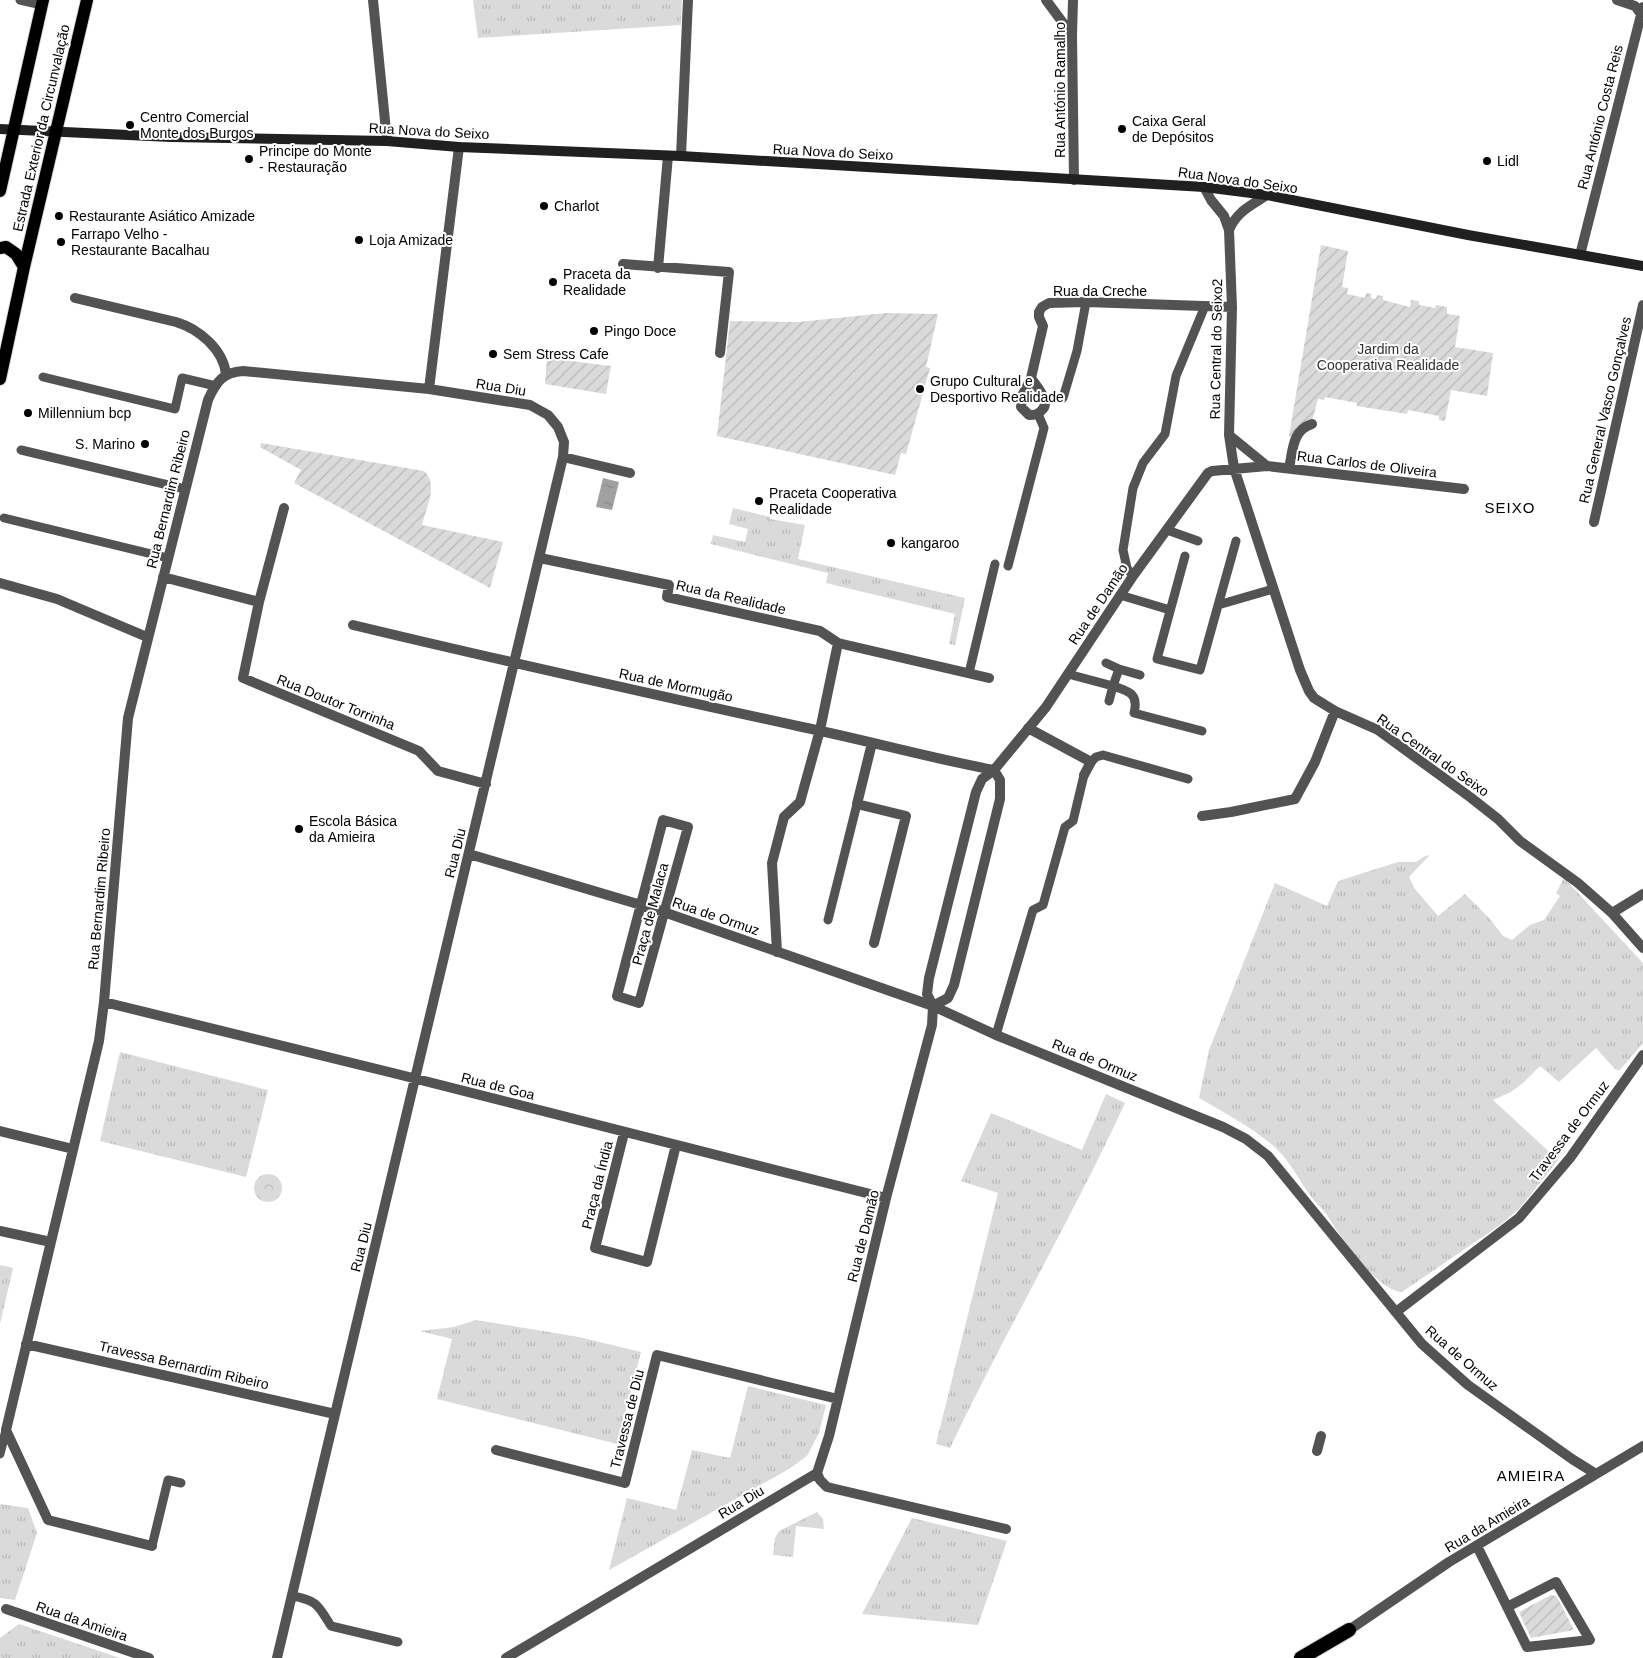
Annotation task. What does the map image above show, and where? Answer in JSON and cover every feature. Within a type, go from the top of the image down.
[{"type":"highway","points":[[1302,1658],[1349,1630]]},
{"type":"main road","name":"Estrada Exterior da Circunvalação","points":[[0,379],[24,266],[87,0]]},
{"type":"main road","points":[[0,191],[42,3]]},
{"type":"main road","name":"Rua Nova do Seixo","points":[[0,129],[171,137],[388,141],[459,147],[681,156],[1204,187],[1267,195],[1468,235],[1643,266]]},
{"type":"main road","points":[[0,248],[6,247],[16,254],[24,266]]},
{"type":"street","points":[[373,0],[388,141]]},
{"type":"street","points":[[681,156],[688,0]]},
{"type":"street","points":[[1046,0],[1072,35]]},
{"type":"street","name":"Rua António Ramalho","points":[[1073,0],[1074,180]]},
{"type":"street","name":"Rua António Costa Reis","points":[[1580,255],[1642,10],[1617,0]]},
{"type":"street","points":[[75,298],[187,326],[215,348],[223,359],[226,374],[248,371],[429,390],[459,147]]},
{"type":"street","points":[[658,268],[668,156]]},
{"type":"street","name":"Rua Central do Seixo2","points":[[1204,187],[1224,216],[1229,230],[1232,307],[1229,435],[1234,468]]},
{"type":"street","points":[[1229,230],[1240,213],[1267,195]]},
{"type":"street","points":[[624,264],[729,272],[720,353]]},
{"type":"street","name":"Rua da Creche","points":[[1038,414],[1029,415],[1022,407],[1023,394],[1031,378],[1043,326],[1039,317],[1040,312],[1042,307],[1049,303],[1086,302],[1232,307]]},
{"type":"street","name":"Rua General Vasco Gonçalves","points":[[1594,522],[1643,305]]},
{"type":"street","name":"Rua Bernardim Ribeiro","points":[[6,1430],[99,1041],[128,718],[208,400],[226,374]]},
{"type":"street","points":[[1031,378],[1044,398],[1045,405],[1038,414]]},
{"type":"street","name":"Rua Diu","points":[[277,1658],[563,457],[564,442],[558,427],[548,415],[536,407],[429,390]]},
{"type":"street","points":[[1289,468],[1294,443],[1299,431],[1312,424]]},
{"type":"street","points":[[1229,435],[1267,466]]},
{"type":"street","points":[[563,457],[630,473]]},
{"type":"street","name":"Rua Carlos de Oliveira","points":[[1234,468],[1267,466],[1289,468],[1464,489]]},
{"type":"street","name":"Rua de Damão","points":[[817,1473],[829,1436],[886,1198],[932,1024],[933,1006],[927,994],[929,978],[976,792],[982,779],[994,770],[1046,707],[1133,576],[1208,473],[1234,468]]},
{"type":"street","name":"Rua Central do Seixo","points":[[1234,468],[1308,691],[1314,698],[1335,711],[1378,730],[1470,797],[1498,819],[1520,842],[1578,883],[1612,913],[1643,948]]},
{"type":"street","name":"Rua Doutor Torrinha","points":[[284,508],[259,602],[243,678],[418,751],[438,771],[486,784]]},
{"type":"street","name":"Rua da Realidade","points":[[540,558],[669,585],[667,597],[820,631],[838,643],[989,678]]},
{"type":"street","points":[[163,577],[259,602]]},
{"type":"street","points":[[0,583],[57,599],[147,637]]},
{"type":"street","name":"Rua de Mormugão","points":[[353,625],[514,664],[820,730],[961,764],[994,770]]},
{"type":"street","points":[[778,952],[772,863],[784,817],[800,802],[820,730],[838,643]]},
{"type":"street","points":[[1202,816],[1295,799],[1315,762],[1335,711]]},
{"type":"street","points":[[1028,728],[1091,762],[1084,775]]},
{"type":"street","points":[[872,743],[857,804],[906,816],[874,943]]},
{"type":"street","points":[[933,1006],[948,998],[954,985],[1000,799],[1000,780],[994,770]]},
{"type":"street","name":"Praça de Malaca","points":[[662,820],[688,827],[639,1003],[617,996],[640,905],[662,820]]},
{"type":"street","name":"Rua de Ormuz","points":[[469,854],[665,912],[933,1006],[996,1035],[1223,1127],[1258,1147],[1268,1156],[1422,1344],[1468,1385],[1596,1474]]},
{"type":"street","points":[[1612,913],[1643,894]]},
{"type":"street","name":"Rua de Goa","points":[[104,1002],[886,1198]]},
{"type":"street","name":"Travessa de Ormuz","points":[[1396,1312],[1519,1218],[1570,1158],[1643,1055]]},
{"type":"street","points":[[0,1131],[73,1149]]},
{"type":"street","name":"Praça da Índia","points":[[624,1133],[595,1248],[647,1262],[676,1145]]},
{"type":"street","points":[[0,1231],[51,1242]]},
{"type":"street","name":"Travessa Bernardim Ribeiro","points":[[26,1344],[335,1414]]},
{"type":"street","name":"Travessa de Diu","points":[[496,1450],[625,1482],[657,1355],[838,1398]]},
{"type":"street","points":[[6,1430],[48,1520],[152,1546]]},
{"type":"street","points":[[1317,1451],[1321,1436]]},
{"type":"street","name":"Rua da Amieira","points":[[1349,1630],[1449,1562],[1643,1446]]},
{"type":"street","points":[[817,1473],[820,1480],[827,1486],[1006,1529]]},
{"type":"street","name":"Rua Diu","points":[[506,1658],[817,1473]]},
{"type":"street","points":[[1477,1546],[1507,1607],[1527,1647],[1590,1640],[1556,1582],[1507,1607]]},
{"type":"street","name":"Rua da Amieira","points":[[6,1610],[148,1658]]},
{"type":"lane","points":[[20,0],[42,3]]},
{"type":"lane","points":[[1063,398],[1077,351],[1086,302]]},
{"type":"lane","points":[[1133,576],[1127,568],[1123,550],[1133,488],[1143,463],[1165,434],[1176,376],[1204,306]]},
{"type":"lane","points":[[43,377],[175,409],[182,378],[216,386]]},
{"type":"lane","points":[[1008,566],[1044,428],[1038,414]]},
{"type":"lane","points":[[21,450],[185,489]]},
{"type":"lane","points":[[4,518],[168,558]]},
{"type":"lane","points":[[1167,530],[1198,541]]},
{"type":"lane","points":[[1185,556],[1157,659],[1200,670],[1236,540]]},
{"type":"lane","points":[[969,673],[995,564]]},
{"type":"lane","points":[[1218,605],[1273,590]]},
{"type":"lane","points":[[1120,595],[1170,610]]},
{"type":"lane","points":[[1106,663],[1140,675]]},
{"type":"lane","points":[[1109,701],[1119,669]]},
{"type":"lane","points":[[1068,674],[1113,686],[1131,693],[1135,698],[1134,713],[1202,731]]},
{"type":"lane","points":[[1091,762],[1096,757],[1103,755],[1188,778]]},
{"type":"lane","points":[[996,1035],[1033,910],[1043,905],[1065,826],[1073,821],[1084,775]]},
{"type":"lane","points":[[828,920],[857,804]]},
{"type":"lane","points":[[0,1454],[6,1430]]},
{"type":"lane","points":[[152,1546],[168,1480],[181,1483]]},
{"type":"lane","points":[[292,1596],[306,1598],[317,1604],[331,1626],[398,1642]]},
{"type":"green space","points":[[473,0],[682,0],[681,25],[478,38]]},
{"type":"green space","name":"Jardim da Cooperativa Realidade","points":[[1321,245],[1348,251],[1342,287],[1348,288],[1347,294],[1365,298],[1366,293],[1371,294],[1371,298],[1376,299],[1377,295],[1383,296],[1383,300],[1410,307],[1411,300],[1419,301],[1419,305],[1435,308],[1436,305],[1447,307],[1447,314],[1460,316],[1455,347],[1493,353],[1487,396],[1451,390],[1445,421],[1439,420],[1439,416],[1408,410],[1407,414],[1357,406],[1357,403],[1325,397],[1324,400],[1318,399],[1313,418],[1297,428],[1293,438],[1289,436]]},
{"type":"green space","points":[[886,313],[938,314],[926,367],[930,368],[906,454],[901,453],[895,475],[717,436],[730,321],[798,322]]},
{"type":"green space","points":[[547,358],[611,366],[606,394],[545,384]]},
{"type":"green space","points":[[261,443],[424,471],[431,483],[431,489],[422,525],[503,542],[490,588],[294,483],[301,470],[260,447]]},
{"type":"green space","points":[[733,508],[770,517],[770,519],[805,525],[798,559],[965,598],[955,645],[949,644],[955,614],[826,583],[828,573],[711,544],[713,535],[745,542],[748,529],[729,524]]},
{"type":"green space","points":[[1430,855],[1409,877],[1415,889],[1438,916],[1465,894],[1490,919],[1503,936],[1512,940],[1530,925],[1544,920],[1560,896],[1556,893],[1564,878],[1643,963],[1643,1043],[1619,1071],[1596,1048],[1559,1082],[1540,1066],[1511,1092],[1493,1100],[1558,1160],[1519,1209],[1500,1225],[1402,1292],[1392,1289],[1370,1273],[1276,1148],[1248,1127],[1199,1098],[1209,1050],[1275,883],[1327,906],[1338,881],[1398,862],[1416,862]]},
{"type":"green space","points":[[120,1052],[268,1090],[246,1177],[100,1141]]},
{"type":"green space","points":[[1106,1094],[1125,1103],[1104,1147],[950,1448],[936,1444],[998,1193],[961,1181],[991,1113],[1082,1150]]},
{"type":"green space","points":[[268,1174],[278,1178],[282,1188],[278,1198],[268,1202],[258,1198],[254,1188],[258,1178]]},
{"type":"green space","points":[[0,1265],[13,1268],[0,1324]]},
{"type":"green space","points":[[476,1320],[579,1337],[641,1352],[617,1444],[437,1399],[452,1339],[420,1331],[454,1327]]},
{"type":"green space","points":[[748,1386],[826,1405],[819,1433],[807,1456],[789,1469],[609,1570],[627,1498],[676,1510],[692,1450],[730,1458]]},
{"type":"green space","points":[[0,1504],[28,1508],[37,1533],[15,1600],[0,1598]]},
{"type":"green space","points":[[817,1512],[823,1519],[824,1529],[796,1526],[793,1557],[773,1555],[775,1538],[779,1531]]},
{"type":"green space","points":[[912,1518],[1007,1541],[978,1625],[862,1614]]},
{"type":"green space","points":[[1551,1595],[1556,1596],[1558,1599],[1574,1630],[1531,1638],[1519,1612]]},
{"type":"green space","points":[[19,1624],[120,1658],[0,1658],[0,1638]]},
{"type":"water","points":[[603,478],[619,482],[612,510],[596,507]]},
{"type":"place","name":"Centro Comercial Monte dos Burgos","points":[[130,125]]},
{"type":"place","name":"Caixa Geral de Depósitos","points":[[1122,129]]},
{"type":"place","name":"Principe do Monte - Restauração","points":[[249,159]]},
{"type":"place","name":"Lidl","points":[[1487,161]]},
{"type":"place","name":"Charlot","points":[[544,206]]},
{"type":"place","name":"Restaurante Asiático Amizade","points":[[59,216]]},
{"type":"place","name":"Loja Amizade","points":[[359,240]]},
{"type":"place","name":"Farrapo Velho - Restaurante Bacalhau","points":[[61,242]]},
{"type":"place","name":"Praceta da Realidade","points":[[553,282]]},
{"type":"place","name":"Pingo Doce","points":[[594,331]]},
{"type":"place","name":"Sem Stress Cafe","points":[[493,354]]},
{"type":"place","name":"Grupo Cultural e Desportivo Realidade","points":[[920,389]]},
{"type":"place","name":"Millennium bcp","points":[[28,413]]},
{"type":"place","name":"S. Marino","points":[[145,444]]},
{"type":"place","name":"Praceta Cooperativa Realidade","points":[[759,501]]},
{"type":"place","name":"kangaroo","points":[[891,543]]},
{"type":"place","name":"Escola Básica da Amieira","points":[[299,829]]},
{"type":"district","name":"SEIXO","points":[[1510,507]]},
{"type":"district","name":"AMIEIRA","points":[[1531,1475]]}]
